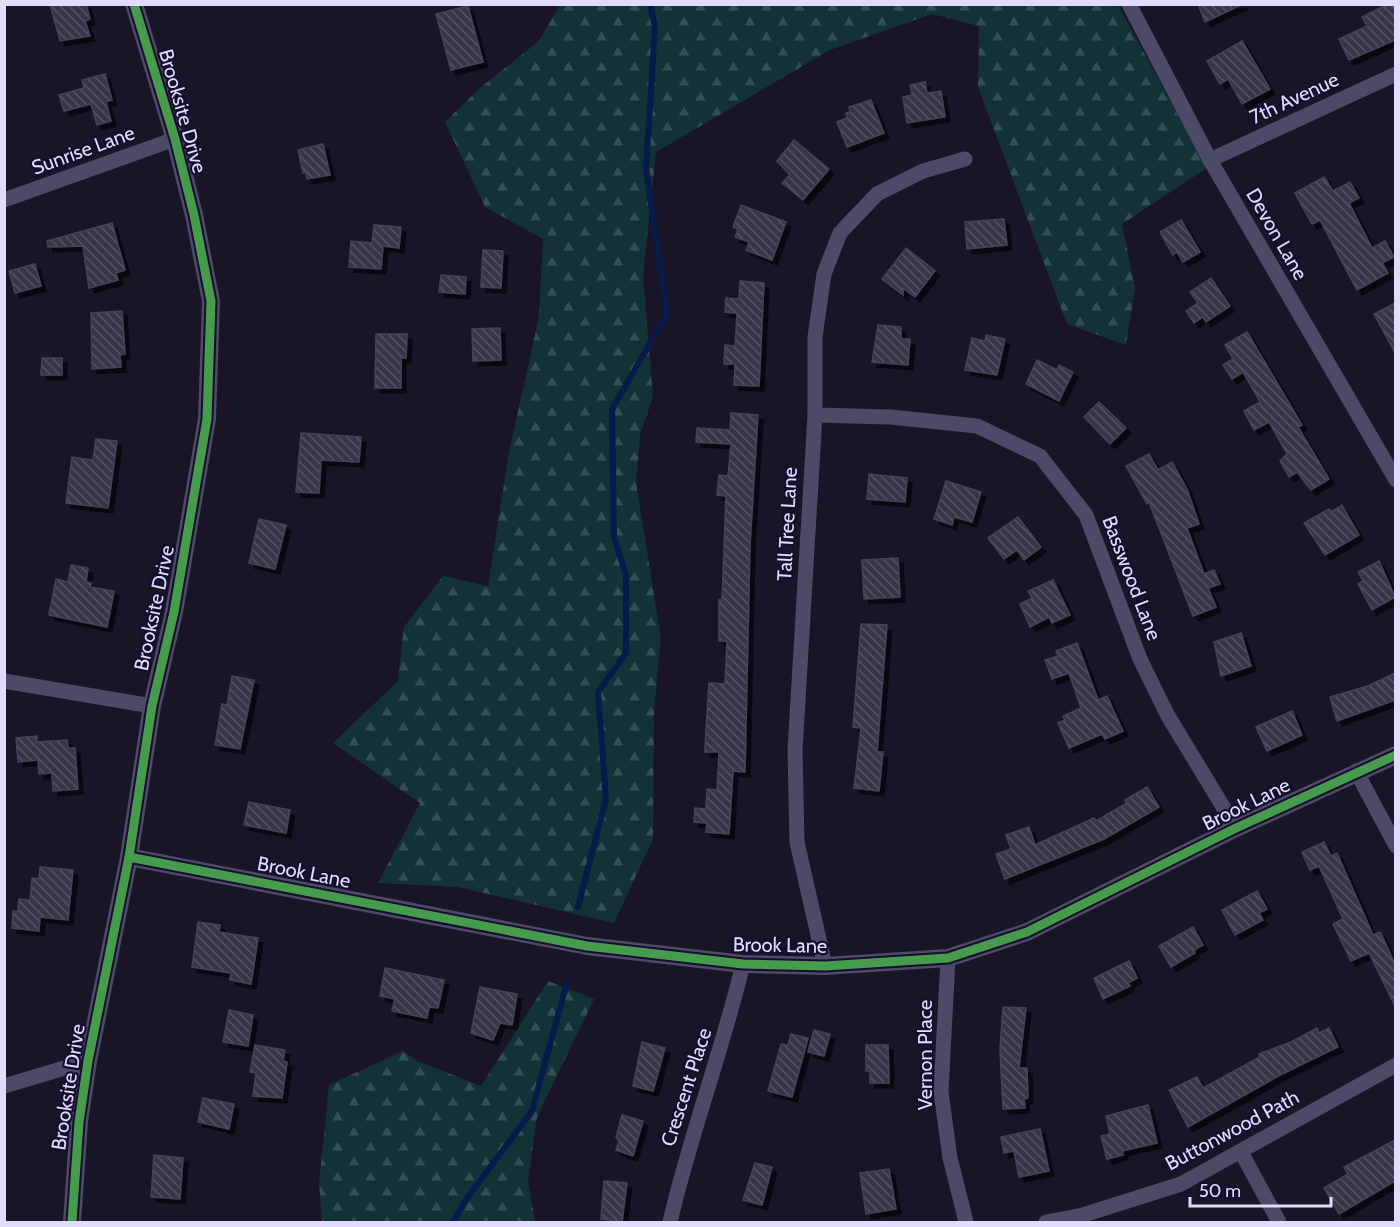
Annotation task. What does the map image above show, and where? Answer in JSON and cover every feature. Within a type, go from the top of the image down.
[{"type":"street","name":"Brooksite Drive","points":[[72,1222],[79,1122],[88,1061],[129,857],[152,706],[174,612],[207,419],[211,301],[194,215],[175,139],[134,4]]},
{"type":"street","name":"Devon Lane","points":[[1129,4],[1210,160],[1395,480]]},
{"type":"street","name":"7th Avenue","points":[[1210,160],[1395,74]]},
{"type":"street","name":"Sunrise Lane","points":[[4,200],[175,139]]},
{"type":"street","name":"Tall Tree Lane","points":[[825,966],[797,842],[795,750],[815,415],[815,337],[824,274],[840,233],[877,194],[923,171],[965,159]]},
{"type":"street","name":"Basswood Lane","points":[[815,415],[890,417],[977,426],[1040,456],[1086,515],[1140,659],[1168,716],[1236,828]]},
{"type":"street","points":[[4,681],[152,706]]},
{"type":"street","name":"Brook Lane","points":[[129,857],[586,946],[743,964],[825,966],[948,958],[1027,932],[1236,828],[1395,755]]},
{"type":"street","points":[[1356,771],[1395,846]]},
{"type":"street","name":"Vernon Place","points":[[948,958],[941,1092],[950,1158],[966,1222]]},
{"type":"street","name":"Crescent Place","points":[[670,1222],[686,1153],[725,1038],[743,964]]},
{"type":"street","points":[[4,1086],[88,1061]]},
{"type":"street","name":"Buttonwood Path","points":[[1046,1222],[1083,1215],[1181,1184],[1395,1065]]},
{"type":"street","points":[[1241,1152],[1279,1222]]},
{"type":"green space","points":[[560,5],[1118,5],[1207,168],[1122,224],[1135,288],[1126,345],[1067,324],[978,87],[979,26],[932,14],[830,50],[656,152],[643,277],[653,397],[640,434],[636,482],[661,639],[654,711],[653,839],[614,923],[458,887],[378,883],[420,803],[333,743],[398,681],[404,627],[443,576],[488,586],[509,452],[539,317],[543,239],[485,207],[445,122],[481,87],[539,41]]},
{"type":"green space","points":[[548,981],[594,999],[537,1117],[528,1180],[535,1222],[322,1222],[319,1183],[329,1085],[403,1051],[417,1061],[481,1086]]},
{"type":"building","points":[[50,4],[86,4],[90,19],[85,21],[90,36],[60,41]]},
{"type":"building","points":[[1198,4],[1243,4],[1205,22]]},
{"type":"building","points":[[1388,4],[1395,4],[1395,40],[1349,60],[1339,39],[1367,26],[1362,17]]},
{"type":"building","points":[[468,6],[483,62],[451,70],[436,14]]},
{"type":"building","points":[[1242,41],[1270,89],[1242,104],[1228,79],[1220,84],[1207,61]]},
{"type":"building","points":[[105,74],[112,100],[106,102],[111,121],[97,125],[91,104],[64,111],[59,95],[84,88],[82,80]]},
{"type":"building","points":[[925,82],[927,93],[941,91],[945,117],[907,123],[903,97],[912,95],[910,85]]},
{"type":"building","points":[[871,100],[884,133],[847,147],[837,122],[847,118],[846,113],[850,112],[849,107]]},
{"type":"building","points":[[794,140],[829,169],[803,200],[782,183],[790,175],[777,161]]},
{"type":"building","points":[[323,144],[330,175],[307,179],[306,172],[303,173],[298,150]]},
{"type":"building","points":[[1324,177],[1333,191],[1350,182],[1359,198],[1349,203],[1372,248],[1385,241],[1394,257],[1382,263],[1388,273],[1357,290],[1320,220],[1312,224],[1295,193]]},
{"type":"building","points":[[741,205],[786,222],[772,260],[746,250],[749,242],[735,237],[738,229],[733,227]]},
{"type":"building","points":[[1004,219],[1007,245],[967,249],[965,222]]},
{"type":"building","points":[[1181,220],[1200,252],[1183,262],[1177,252],[1173,255],[1160,232]]},
{"type":"building","points":[[112,223],[125,270],[116,273],[118,280],[89,288],[83,246],[48,247],[47,241]]},
{"type":"building","points":[[374,225],[401,227],[399,248],[383,246],[381,269],[349,267],[351,241],[372,243]]},
{"type":"building","points":[[906,248],[935,271],[915,297],[903,288],[903,295],[882,279]]},
{"type":"building","points":[[483,250],[503,251],[501,288],[481,287]]},
{"type":"building","points":[[35,264],[41,286],[15,293],[9,271]]},
{"type":"building","points":[[441,275],[466,277],[465,294],[439,292]]},
{"type":"building","points":[[1211,278],[1230,306],[1206,322],[1203,317],[1194,323],[1186,311],[1198,303],[1190,292]]},
{"type":"building","points":[[740,281],[764,283],[759,386],[734,385],[735,364],[724,364],[725,345],[735,346],[737,313],[725,312],[726,298],[739,299]]},
{"type":"building","points":[[1395,303],[1395,353],[1374,314]]},
{"type":"building","points":[[122,311],[125,354],[120,355],[121,367],[92,369],[91,313]]},
{"type":"building","points":[[878,325],[901,327],[901,339],[910,339],[908,365],[872,362]]},
{"type":"building","points":[[500,328],[501,360],[473,361],[472,329]]},
{"type":"building","points":[[1247,332],[1302,425],[1298,427],[1329,479],[1311,490],[1297,472],[1289,477],[1280,461],[1287,454],[1269,422],[1254,430],[1244,411],[1260,402],[1243,372],[1232,379],[1223,365],[1233,359],[1225,345]]},
{"type":"building","points":[[376,334],[407,334],[406,358],[401,358],[401,388],[375,388]]},
{"type":"building","points":[[986,335],[1005,339],[997,375],[965,370],[972,338],[985,341]]},
{"type":"building","points":[[42,358],[62,358],[62,375],[41,375]]},
{"type":"building","points":[[1037,360],[1057,370],[1059,365],[1073,372],[1059,401],[1026,384]]},
{"type":"building","points":[[1099,402],[1126,428],[1110,444],[1084,417]]},
{"type":"building","points":[[731,413],[758,415],[750,544],[745,772],[733,771],[729,834],[706,832],[707,823],[694,822],[695,808],[706,809],[707,789],[717,790],[719,752],[705,752],[709,683],[725,684],[727,641],[719,641],[719,600],[722,600],[726,496],[717,495],[719,475],[728,476],[731,444],[696,442],[697,428],[730,430]]},
{"type":"building","points":[[301,433],[361,437],[359,462],[321,460],[319,493],[296,492]]},
{"type":"building","points":[[96,439],[117,441],[108,508],[66,503],[72,457],[93,460]]},
{"type":"building","points":[[1149,454],[1158,470],[1172,462],[1187,489],[1199,524],[1187,528],[1204,574],[1214,570],[1220,584],[1208,588],[1216,607],[1193,616],[1149,502],[1147,504],[1126,466]]},
{"type":"building","points":[[869,474],[907,478],[905,502],[867,499]]},
{"type":"building","points":[[946,481],[981,492],[972,522],[954,517],[952,525],[934,519]]},
{"type":"building","points":[[1342,505],[1359,535],[1325,555],[1304,523],[1329,509],[1331,512]]},
{"type":"building","points":[[1018,517],[1041,547],[1024,560],[1017,550],[1004,559],[988,538]]},
{"type":"building","points":[[259,519],[286,525],[275,569],[249,563]]},
{"type":"building","points":[[898,558],[900,597],[864,599],[862,560]]},
{"type":"building","points":[[1379,561],[1395,597],[1372,610],[1358,584],[1363,581],[1358,572]]},
{"type":"building","points":[[71,565],[88,568],[86,582],[91,583],[90,587],[114,591],[107,627],[49,615],[56,579],[68,582]]},
{"type":"building","points":[[1053,580],[1070,615],[1052,623],[1049,617],[1030,627],[1020,604],[1032,598],[1028,591]]},
{"type":"building","points":[[861,624],[887,625],[877,752],[883,752],[879,791],[854,788],[861,728],[853,727]]},
{"type":"building","points":[[1241,633],[1251,666],[1221,676],[1214,642]]},
{"type":"building","points":[[1077,643],[1098,700],[1107,696],[1123,731],[1105,739],[1102,734],[1069,748],[1058,723],[1065,720],[1063,716],[1081,708],[1069,673],[1052,679],[1045,660],[1058,656],[1056,651]]},
{"type":"building","points":[[1395,673],[1395,700],[1337,721],[1330,697],[1368,686]]},
{"type":"building","points":[[232,676],[254,680],[240,749],[215,745],[222,704],[227,705]]},
{"type":"building","points":[[1292,711],[1302,735],[1267,751],[1256,727]]},
{"type":"building","points":[[37,736],[37,742],[67,740],[68,748],[75,748],[78,789],[53,791],[52,773],[39,774],[38,760],[18,762],[16,738]]},
{"type":"building","points":[[1147,787],[1159,807],[1104,839],[1005,879],[996,854],[1011,849],[1006,835],[1029,827],[1035,845],[1094,818],[1096,821],[1127,803],[1125,800]]},
{"type":"building","points":[[249,802],[290,810],[286,833],[244,825]]},
{"type":"building","points":[[1324,842],[1331,856],[1337,853],[1373,935],[1380,932],[1395,964],[1395,1006],[1369,953],[1351,961],[1333,924],[1343,919],[1319,866],[1310,870],[1302,852]]},
{"type":"building","points":[[40,867],[73,870],[68,920],[40,917],[39,931],[12,928],[13,911],[18,912],[19,899],[30,900],[32,878],[39,879]]},
{"type":"building","points":[[1257,891],[1267,909],[1259,913],[1263,920],[1235,935],[1222,910]]},
{"type":"building","points":[[198,922],[220,925],[219,932],[258,938],[251,984],[230,980],[231,973],[192,967]]},
{"type":"building","points":[[1193,927],[1203,945],[1194,950],[1195,953],[1171,967],[1159,946]]},
{"type":"building","points":[[1129,961],[1137,978],[1128,983],[1130,986],[1103,999],[1094,978]]},
{"type":"building","points":[[385,968],[444,980],[438,1008],[429,1007],[427,1018],[392,1011],[395,999],[380,996]]},
{"type":"building","points":[[480,987],[517,994],[512,1025],[500,1023],[493,1040],[471,1033]]},
{"type":"building","points":[[1003,1007],[1026,1008],[1019,1068],[1027,1068],[1028,1098],[1024,1099],[1025,1108],[1003,1109],[1000,1049]]},
{"type":"building","points":[[229,1010],[253,1015],[248,1046],[223,1042]]},
{"type":"building","points":[[1317,1028],[1319,1033],[1329,1028],[1338,1047],[1280,1075],[1188,1127],[1169,1090],[1197,1077],[1203,1088],[1260,1057],[1259,1054],[1291,1042]]},
{"type":"building","points":[[814,1030],[830,1034],[824,1056],[808,1052]]},
{"type":"building","points":[[791,1034],[808,1038],[792,1097],[768,1091],[781,1044],[788,1045]]},
{"type":"building","points":[[642,1042],[665,1048],[653,1091],[633,1086]]},
{"type":"building","points":[[255,1045],[285,1050],[283,1061],[287,1062],[282,1098],[253,1096],[256,1073],[250,1072]]},
{"type":"building","points":[[866,1045],[888,1045],[889,1083],[870,1083],[870,1071],[866,1071]]},
{"type":"building","points":[[203,1098],[234,1104],[229,1129],[198,1122]]},
{"type":"building","points":[[1148,1105],[1157,1143],[1122,1151],[1123,1155],[1107,1159],[1101,1136],[1110,1134],[1106,1116]]},
{"type":"building","points":[[622,1115],[643,1121],[633,1156],[616,1150],[619,1141],[616,1137]]},
{"type":"building","points":[[1040,1129],[1049,1171],[1019,1177],[1014,1151],[1004,1153],[1001,1137]]},
{"type":"building","points":[[1395,1140],[1395,1181],[1339,1214],[1324,1188],[1348,1174],[1344,1167]]},
{"type":"building","points":[[154,1155],[183,1158],[180,1199],[151,1197]]},
{"type":"building","points":[[755,1163],[772,1167],[762,1205],[743,1200]]},
{"type":"building","points":[[889,1169],[896,1209],[866,1214],[860,1173]]},
{"type":"building","points":[[604,1181],[627,1183],[622,1222],[601,1219]]},
{"type":"waterway","points":[[578,907],[606,799],[598,692],[626,653],[626,575],[614,537],[612,409],[667,314],[646,168],[655,27],[650,4]]},
{"type":"waterway","points":[[453,1222],[465,1201],[532,1111],[567,982]]},
{"type":"cycle path","points":[[72,1222],[79,1122],[88,1061],[129,857],[152,706],[174,612],[207,419],[211,301],[194,215],[175,139],[134,4]]},
{"type":"cycle path","points":[[129,857],[587,946],[743,964],[825,966],[948,958],[1027,932],[1236,828],[1396,755]]}]
